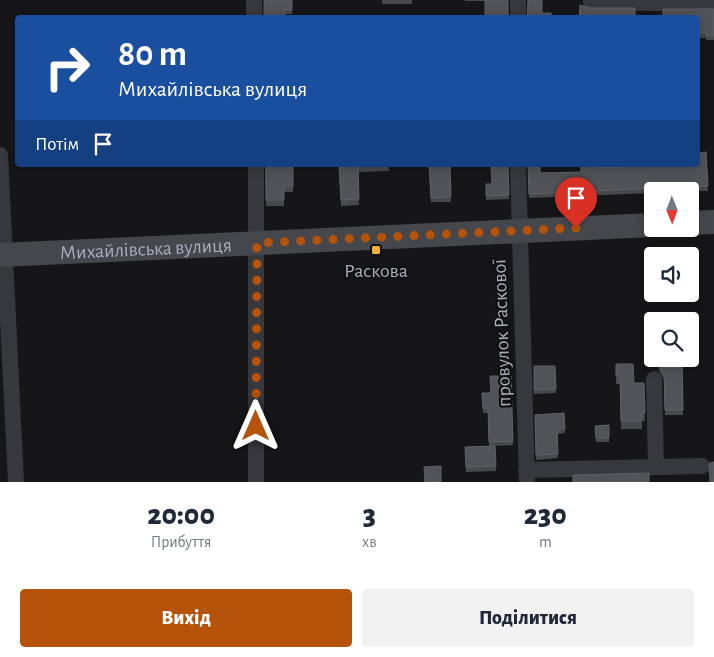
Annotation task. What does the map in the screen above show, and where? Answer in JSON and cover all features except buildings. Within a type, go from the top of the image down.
[{"type":"main road","points":[[699,223],[714,222]]},
{"type":"main road","name":"Михайлівська вулиця","points":[[2,254],[644,225]]},
{"type":"street","points":[[254,0],[254,15]]},
{"type":"street","points":[[518,0],[518,15]]},
{"type":"street","points":[[591,2],[714,4]]},
{"type":"street","points":[[0,155],[2,254],[16,482]]},
{"type":"street","points":[[256,167],[256,482]]},
{"type":"street","name":"провулок Раскової","points":[[518,167],[526,476],[656,467],[702,466]]},
{"type":"street","points":[[654,379],[656,467]]},
{"type":"place","name":"Раскова","points":[[376,250]]},
{"type":"route","points":[[256,426],[257,243],[576,228]]}]
